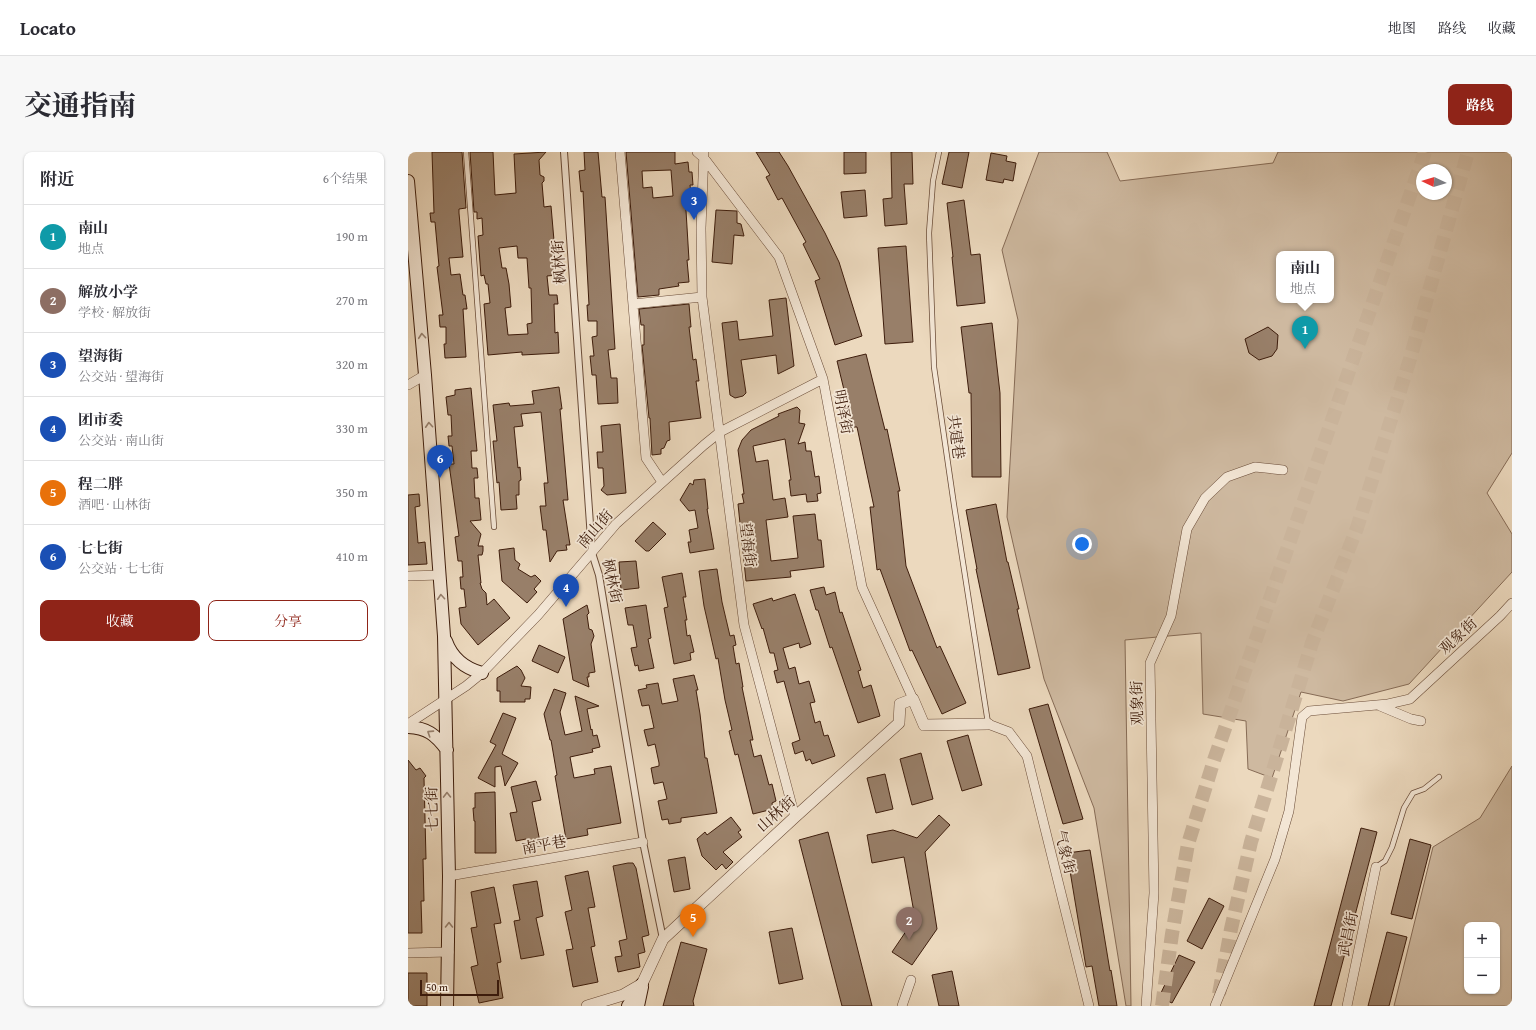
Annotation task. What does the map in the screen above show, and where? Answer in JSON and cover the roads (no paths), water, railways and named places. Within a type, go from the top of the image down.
[{"type":"main road","name":"七七街","points":[[408,181],[425,375],[444,636],[449,876],[447,1006]]},
{"type":"main road","points":[[444,636],[450,650],[456,658],[464,665],[482,673]]},
{"type":"main road","points":[[408,727],[421,728],[430,733],[440,741],[446,750]]},
{"type":"main road","points":[[628,1006],[642,984]]},
{"type":"main road","points":[[638,1006],[642,984]]},
{"type":"street","name":"枫林街","points":[[564,152],[592,553],[599,574],[643,842],[663,939]]},
{"type":"street","points":[[620,152],[646,458],[662,482]]},
{"type":"street","name":"望海街","points":[[702,154],[702,297],[744,625],[795,817]]},
{"type":"street","name":"明泽街","points":[[702,154],[779,257],[823,379],[862,587],[913,700]]},
{"type":"street","points":[[633,304],[702,297]]},
{"type":"street","points":[[408,385],[425,375]]},
{"type":"street","name":"南山街","points":[[408,724],[482,673],[538,615],[616,524],[704,445],[720,432],[823,379]]},
{"type":"street","name":"观象街","points":[[1146,1006],[1154,894],[1150,663],[1171,616],[1187,529],[1205,498],[1227,477],[1255,467],[1283,470]]},
{"type":"street","points":[[408,576],[440,575]]},
{"type":"street","name":"观象街","points":[[1215,1006],[1275,859],[1289,812],[1302,717],[1309,711],[1379,705],[1410,699],[1500,616],[1512,603]]},
{"type":"street","points":[[913,700],[924,725],[988,724]]},
{"type":"street","name":"山林街","points":[[642,984],[663,939],[795,817],[899,724],[900,704],[913,700]]},
{"type":"street","points":[[1379,705],[1411,719],[1421,721]]},
{"type":"street","name":"气象街","points":[[988,724],[1009,732],[1027,756],[1089,1006]]},
{"type":"street","name":"南平巷","points":[[449,876],[643,842]]},
{"type":"street","name":"武昌街","points":[[1347,1006],[1376,868]]},
{"type":"street","points":[[408,952],[449,952]]},
{"type":"street","points":[[902,1006],[911,980]]},
{"type":"street","points":[[587,1006],[624,995],[642,984]]},
{"type":"lane","points":[[466,152],[494,527]]},
{"type":"lane","name":"共建巷","points":[[939,152],[933,182],[929,233],[934,367],[988,724]]},
{"type":"lane","points":[[1376,868],[1385,861],[1392,847],[1404,808],[1413,793],[1424,789],[1439,777]]},
{"type":"tunnel","points":[[1162,1006],[1172,934],[1188,844],[1214,760],[1425,152]]},
{"type":"tunnel","points":[[1219,994],[1231,929],[1251,842],[1312,643],[1357,528],[1410,359],[1468,152]]},
{"type":"place","name":"望海街","points":[[694,220]]},
{"type":"place","name":"南山","points":[[1305,349]]},
{"type":"place","name":"七七街","points":[[440,478]]},
{"type":"place","name":"团市委","points":[[566,607]]},
{"type":"place","name":"程二胖","points":[[693,937]]},
{"type":"place","name":"解放小学","points":[[909,940]]}]
